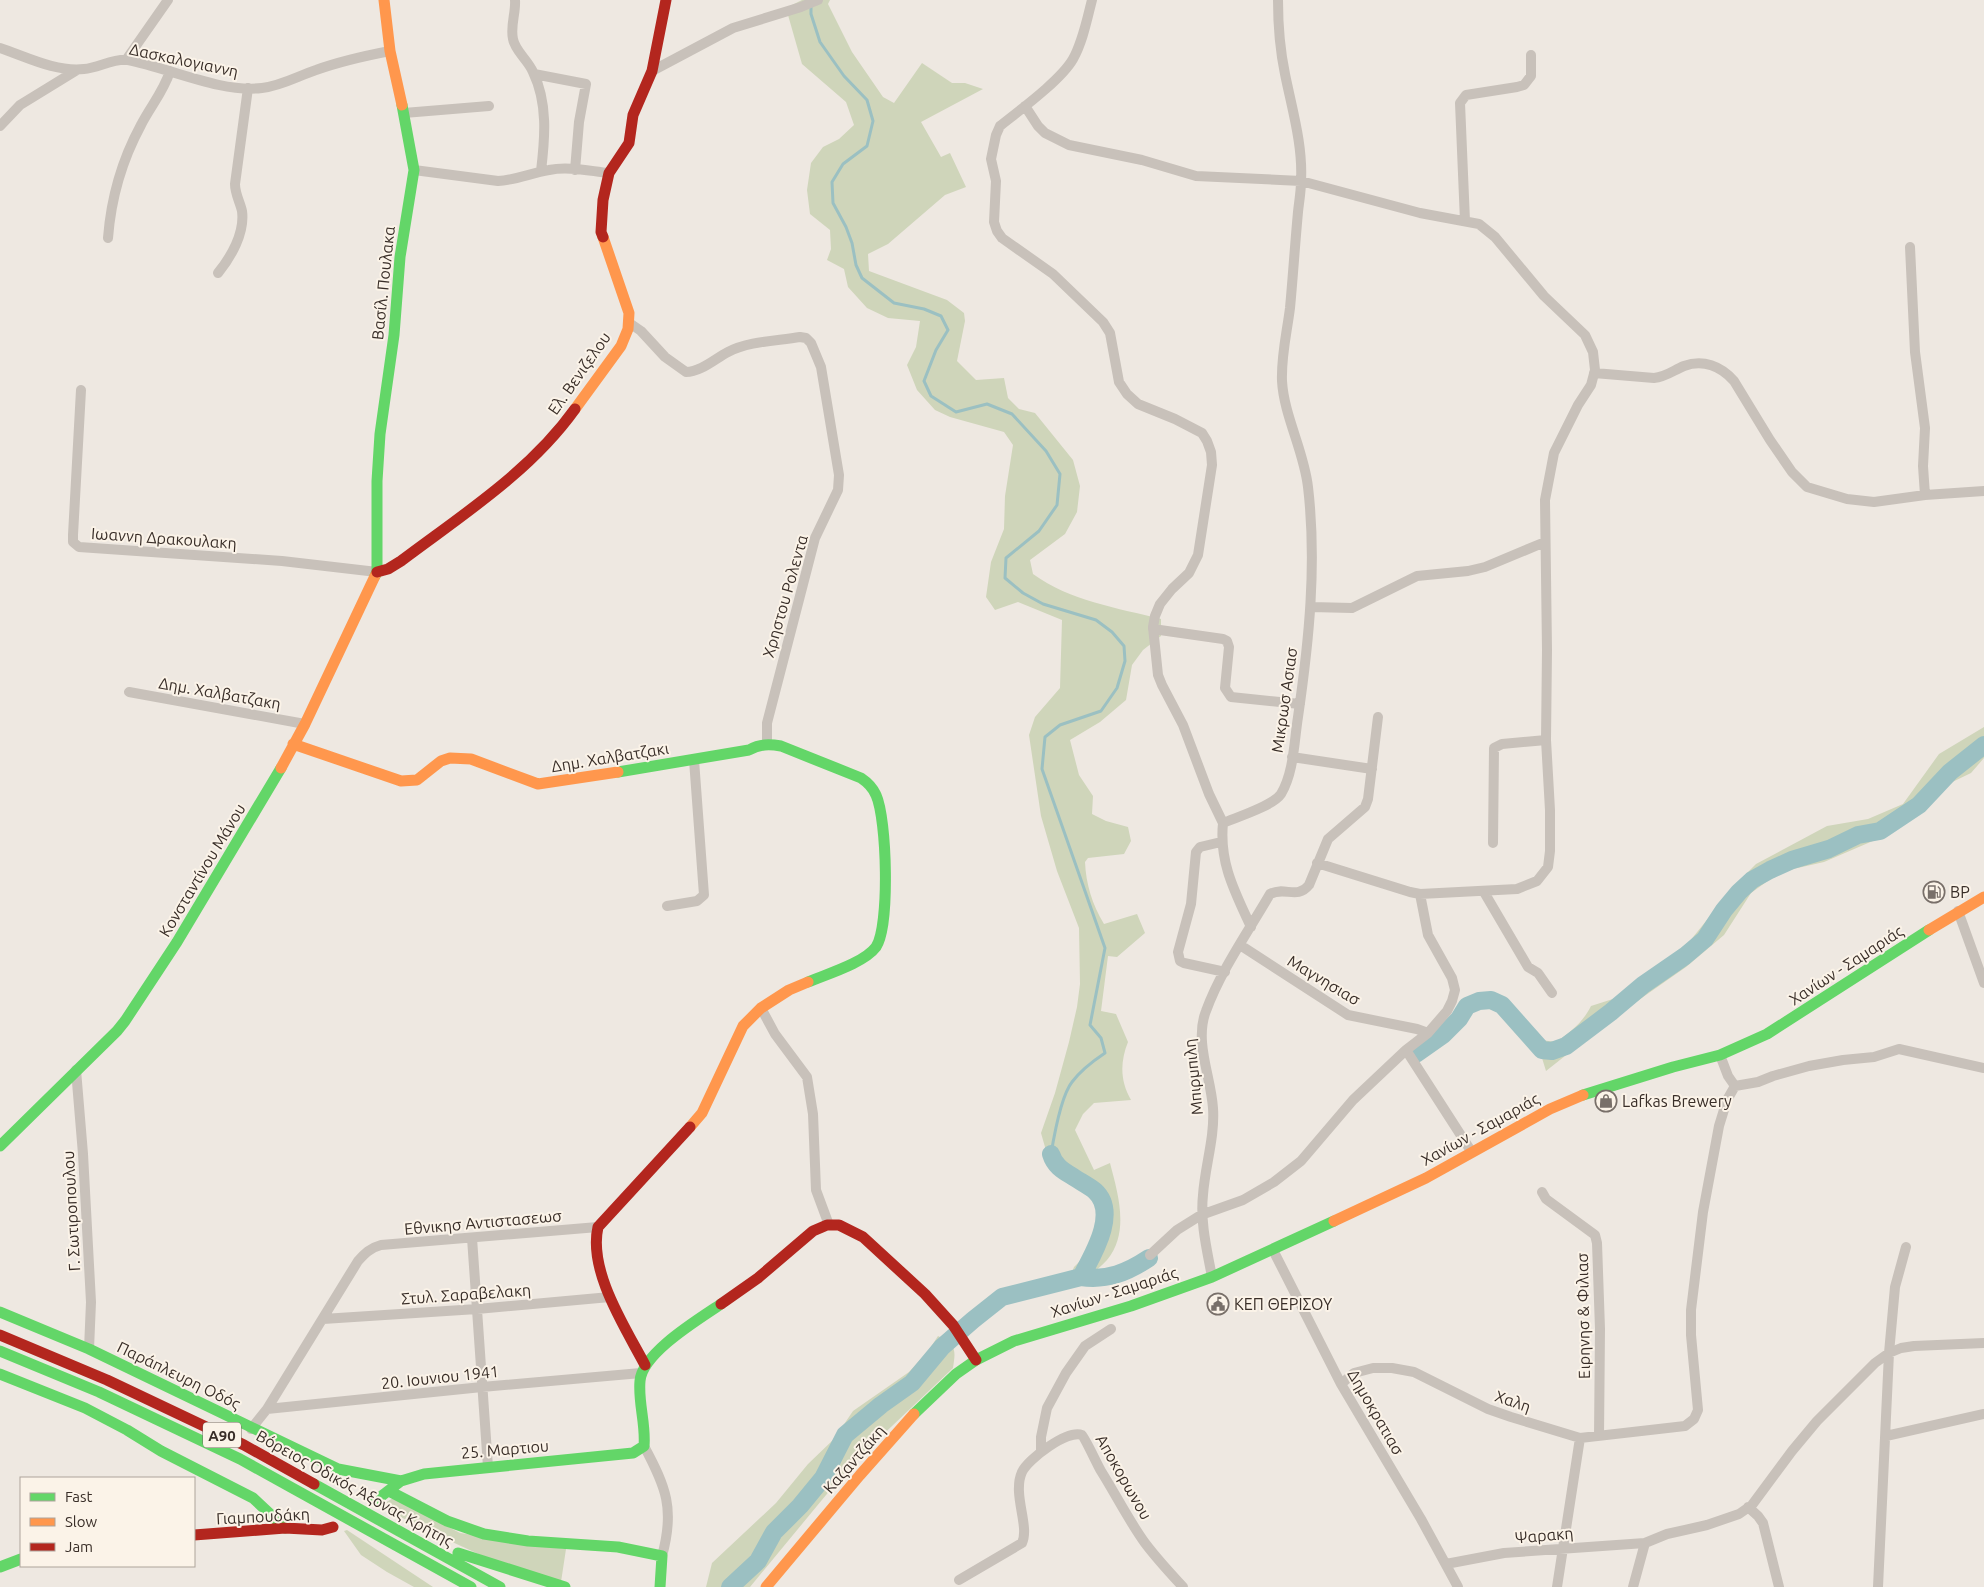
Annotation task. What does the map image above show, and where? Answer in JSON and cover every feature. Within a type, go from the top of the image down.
[{"type":"main road","name":"Βασίλ. Πουλακα","points":[[377,572],[377,482],[380,434],[394,335],[400,257],[414,170],[390,51],[384,0]]},
{"type":"main road","name":"Ελ. Βενιζελου","points":[[377,572],[388,569],[401,561],[496,490],[534,457],[571,415],[621,346],[628,329],[628,313],[623,293],[601,232],[603,200],[609,173],[629,144],[633,115],[652,72],[666,0]]},
{"type":"main road","name":"Κονσταντίνου Μάνου","points":[[0,1146],[125,1022],[269,790],[305,724],[377,572]]},
{"type":"main road","name":"Δημ. Χαλβατζακι","points":[[293,744],[402,781],[418,780],[441,761],[450,758],[471,759],[538,784],[694,760],[749,750],[756,746],[767,744]]},
{"type":"main road","points":[[643,1369],[610,1297],[600,1268],[595,1242],[598,1227],[678,1142],[702,1113],[743,1026],[761,1008],[788,990],[865,956],[874,950],[881,933],[885,876],[879,805],[875,794],[868,783],[861,778],[781,746],[767,744]]},
{"type":"main road","name":"Χανίων - Σαμαριάς","points":[[976,1360],[1014,1340],[1131,1306],[1212,1277],[1426,1178],[1471,1151],[1550,1109],[1594,1091],[1720,1055],[1767,1034],[1958,911],[1984,897]]},
{"type":"main road","points":[[644,1446],[646,1435],[640,1382],[643,1369],[678,1334],[758,1278],[812,1231],[822,1226],[836,1224],[863,1237],[938,1308],[966,1341],[976,1360]]},
{"type":"main road","name":"Παράπλευρη Οδός","points":[[0,1312],[89,1350],[338,1469],[401,1481]]},
{"type":"main road","name":"Βόρειος Οδικός Άξονας Κρήτης","points":[[0,1335],[106,1380],[235,1441],[500,1587]]},
{"type":"main road","name":"Βόρειος Οδικός Άξονας Κρήτης","points":[[0,1350],[99,1392],[232,1455],[319,1501],[471,1587]]},
{"type":"main road","name":"Καζαντζάκη","points":[[766,1587],[860,1475],[923,1405],[956,1374],[976,1360]]},
{"type":"main road","points":[[0,1374],[85,1408],[127,1430],[161,1451],[253,1498],[285,1528]]},
{"type":"main road","name":"25. Μαρτιου","points":[[376,1501],[401,1481],[424,1474],[633,1453],[644,1446]]},
{"type":"main road","points":[[389,1491],[443,1520],[484,1534],[530,1540],[620,1546],[662,1556],[660,1587]]},
{"type":"main road","name":"Γιαμπουδάκη","points":[[195,1535],[285,1528],[322,1530],[333,1527]]},
{"type":"main road","points":[[412,1538],[565,1587]]},
{"type":"main road","points":[[408,1552],[440,1583]]},
{"type":"main road","points":[[0,1567],[20,1559]]},
{"type":"street","points":[[126,60],[168,0]]},
{"type":"street","points":[[516,0],[512,36],[514,43],[534,74],[544,114],[541,171]]},
{"type":"street","points":[[652,72],[733,28],[818,0]]},
{"type":"street","points":[[1092,0],[1080,44],[1072,60],[1050,84],[1000,126],[992,149],[991,159],[996,181],[994,222],[1002,238],[1053,274],[1103,322],[1110,333],[1119,382],[1127,394],[1138,404],[1175,419],[1202,434],[1207,441],[1211,452],[1212,465],[1198,555],[1189,573],[1160,604],[1155,616],[1154,629],[1158,675],[1183,724],[1209,794],[1223,824],[1222,850],[1231,882],[1251,927]]},
{"type":"street","name":"Μικρωσ Ασιασ","points":[[1223,824],[1268,804],[1280,796],[1292,757],[1311,607],[1312,527],[1308,486],[1282,389],[1282,363],[1290,307],[1301,181],[1300,154],[1294,112],[1285,72],[1280,37],[1278,0]]},
{"type":"street","name":"Δασκαλογιαννη","points":[[0,48],[52,67],[78,70],[126,60],[229,87],[248,88],[262,88],[282,83],[348,59],[390,51]]},
{"type":"street","points":[[1465,221],[1460,103],[1466,96],[1524,85],[1529,80],[1532,71],[1531,55]]},
{"type":"street","points":[[0,126],[20,105],[78,70]]},
{"type":"street","points":[[108,238],[110,216],[118,178],[140,125],[167,81],[170,71]]},
{"type":"street","points":[[534,74],[586,84],[579,122],[575,170]]},
{"type":"street","points":[[218,273],[234,249],[241,226],[241,208],[235,192],[235,184],[248,88]]},
{"type":"street","points":[[404,113],[489,106]]},
{"type":"street","points":[[1025,106],[1045,133],[1069,145],[1142,160],[1196,176],[1301,181],[1420,213],[1479,224],[1495,236],[1544,296],[1585,335],[1593,352],[1594,373],[1591,385],[1578,405],[1554,453],[1545,500],[1548,650],[1546,740],[1550,851],[1548,867],[1543,875],[1529,886],[1517,890],[1420,894],[1317,863],[1328,839],[1365,807],[1368,799],[1378,717]]},
{"type":"street","points":[[414,170],[498,181],[550,169],[609,173]]},
{"type":"street","points":[[1910,246],[1915,352],[1925,428],[1923,466],[1925,495]]},
{"type":"street","name":"Χρηστου Ρολεντα","points":[[628,322],[641,331],[665,357],[686,372],[696,370],[731,350],[754,344],[800,337],[806,338],[811,343],[820,367],[839,476],[838,490],[815,538],[767,723],[767,744]]},
{"type":"street","points":[[1594,373],[1660,378],[1684,366],[1702,363],[1711,364],[1728,373],[1792,472],[1808,487],[1847,499],[1874,502],[1925,495],[1984,492]]},
{"type":"street","name":"Ιωαννη Δρακουλακη","points":[[81,390],[73,535],[73,542],[79,547],[282,561],[377,572]]},
{"type":"street","points":[[1311,607],[1352,608],[1417,576],[1468,571],[1485,567],[1545,542]]},
{"type":"street","points":[[1154,629],[1227,641],[1229,647],[1225,688],[1231,696],[1300,704]]},
{"type":"street","name":"Δημ. Χαλβατζακη","points":[[129,692],[305,724]]},
{"type":"street","points":[[1493,843],[1494,748],[1502,744],[1546,740]]},
{"type":"street","points":[[1292,757],[1372,769]]},
{"type":"street","points":[[667,906],[699,900],[704,895],[694,760]]},
{"type":"street","points":[[1221,842],[1200,847],[1196,852],[1191,904],[1178,957],[1184,963],[1225,972]]},
{"type":"street","name":"Μπιρμπιλη","points":[[1212,1277],[1202,1215],[1203,1194],[1213,1130],[1213,1108],[1205,1056],[1203,1023],[1206,1012],[1225,972],[1270,894],[1276,891],[1297,893],[1304,891],[1309,885],[1317,863]]},
{"type":"street","points":[[1484,892],[1528,967],[1538,973],[1552,993]]},
{"type":"street","points":[[1150,1255],[1177,1230],[1202,1215],[1243,1200],[1274,1182],[1301,1161],[1353,1100],[1406,1050],[1428,1033],[1447,1011],[1455,990],[1452,978],[1428,935],[1420,894]]},
{"type":"street","points":[[1958,911],[1984,983]]},
{"type":"street","name":"Μαγνησιασ","points":[[1240,945],[1348,1015],[1428,1033]]},
{"type":"street","points":[[761,1008],[775,1034],[806,1077],[813,1114],[816,1190],[829,1225]]},
{"type":"street","points":[[1720,1055],[1728,1076],[1736,1086],[1758,1082],[1809,1066],[1874,1057],[1899,1049],[1984,1068]]},
{"type":"street","points":[[1406,1050],[1471,1151]]},
{"type":"street","name":"Γ. Σωτιροπουλου","points":[[76,1070],[83,1154],[91,1302],[89,1350]]},
{"type":"street","name":"Χαλη","points":[[1341,1384],[1354,1373],[1373,1368],[1392,1368],[1414,1372],[1488,1409],[1511,1418],[1580,1438],[1685,1426],[1694,1418],[1698,1410],[1691,1335],[1691,1310],[1703,1212],[1719,1126],[1727,1100],[1736,1086]]},
{"type":"street","name":"Ειρηνησ & Φιλιασ","points":[[1542,1192],[1546,1199],[1594,1235],[1597,1243],[1600,1329],[1599,1436]]},
{"type":"street","name":"Εθνικησ Αντιστασεωσ","points":[[323,1319],[358,1261],[371,1248],[381,1245],[598,1227]]},
{"type":"street","points":[[472,1238],[488,1467]]},
{"type":"street","points":[[1878,1587],[1889,1353],[1895,1287],[1906,1247]]},
{"type":"street","name":"Δημοκρατιασ","points":[[1273,1250],[1341,1384],[1422,1519],[1458,1587]]},
{"type":"street","name":"Στυλ. Σαραβελακη","points":[[323,1319],[477,1309],[610,1297]]},
{"type":"street","points":[[251,1429],[267,1409],[323,1319]]},
{"type":"street","points":[[1041,1451],[1041,1437],[1047,1408],[1066,1373],[1085,1346],[1110,1329]]},
{"type":"street","points":[[1779,1587],[1763,1523],[1748,1508],[1817,1421],[1875,1363],[1889,1353],[1914,1346],[1984,1343]]},
{"type":"street","name":"20. Ιουνιου 1941","points":[[267,1409],[643,1369]]},
{"type":"street","points":[[1886,1436],[1984,1414]]},
{"type":"street","name":"Αποκορωνου","points":[[958,1580],[1022,1543],[1024,1539],[1019,1487],[1020,1477],[1027,1465],[1041,1451],[1070,1436],[1079,1434],[1083,1436],[1093,1457],[1144,1542],[1183,1587]]},
{"type":"street","points":[[1557,1587],[1580,1438]]},
{"type":"street","points":[[644,1446],[660,1477],[667,1497],[668,1517],[662,1556]]},
{"type":"street","name":"Ψαρακη","points":[[1446,1564],[1504,1553],[1645,1543],[1667,1534],[1707,1525],[1739,1514],[1748,1508]]},
{"type":"street","points":[[1633,1587],[1645,1543]]},
{"type":"green space","points":[[802,0],[830,0],[828,4],[852,52],[883,97],[894,103],[922,63],[952,83],[965,83],[983,89],[921,122],[941,157],[950,153],[966,187],[945,195],[888,244],[868,254],[869,271],[947,300],[964,313],[965,321],[957,361],[976,380],[1004,378],[1008,398],[1019,409],[1035,413],[1073,460],[1080,486],[1077,512],[1065,534],[1030,560],[1033,574],[1047,583],[1078,597],[1161,619],[1161,636],[1143,650],[1132,665],[1126,700],[1100,722],[1070,740],[1079,775],[1093,796],[1092,814],[1106,821],[1128,827],[1131,841],[1124,854],[1088,858],[1085,862],[1088,886],[1093,901],[1104,924],[1137,914],[1145,933],[1117,957],[1108,956],[1101,1011],[1116,1014],[1128,1042],[1122,1071],[1127,1093],[1131,1100],[1094,1103],[1083,1114],[1075,1130],[1094,1170],[1110,1163],[1119,1200],[1120,1213],[1118,1237],[1114,1249],[1107,1260],[1086,1283],[1067,1285],[1074,1267],[1087,1254],[1093,1241],[1098,1227],[1099,1214],[1093,1201],[1084,1192],[1051,1168],[1041,1133],[1055,1093],[1069,1042],[1080,984],[1079,928],[1057,871],[1041,816],[1029,735],[1035,717],[1060,688],[1062,620],[1018,602],[995,610],[986,597],[991,562],[1004,529],[1005,496],[1013,445],[1004,432],[950,417],[935,410],[917,390],[907,365],[916,347],[920,321],[888,318],[867,308],[848,287],[844,269],[827,260],[831,249],[830,230],[810,214],[807,190],[811,163],[823,147],[839,139],[854,125],[846,102],[802,64],[786,8]]},
{"type":"green space","points":[[1984,727],[1984,758],[1971,773],[1944,786],[1924,811],[1889,834],[1824,862],[1780,872],[1751,893],[1724,935],[1686,967],[1613,1018],[1546,1071],[1542,1058],[1518,1026],[1526,1024],[1541,1040],[1556,1042],[1576,1026],[1591,1006],[1616,998],[1689,942],[1737,883],[1756,864],[1827,826],[1868,819],[1903,804],[1939,754]]},
{"type":"green space","points":[[938,1336],[948,1342],[953,1348],[953,1368],[850,1466],[750,1587],[706,1587],[712,1563],[776,1503],[808,1464],[834,1439],[853,1411],[909,1372],[929,1350]]},
{"type":"green space","points":[[393,1498],[460,1533],[566,1549],[561,1582],[485,1557],[426,1530],[391,1512],[382,1505]]},
{"type":"green space","points":[[347,1530],[433,1587],[414,1587],[361,1555],[344,1531]]},
{"type":"waterway","points":[[811,6],[811,14],[820,42],[844,76],[867,100],[873,121],[867,146],[843,164],[832,182],[833,203],[846,227],[852,243],[856,265],[862,278],[894,303],[924,309],[941,316],[948,330],[936,350],[924,381],[931,396],[956,412],[987,404],[1012,414],[1046,451],[1060,474],[1057,505],[1039,531],[1006,558],[1005,578],[1023,593],[1043,604],[1096,620],[1112,632],[1124,646],[1125,661],[1117,688],[1101,711],[1060,725],[1045,737],[1042,769],[1105,948],[1090,1025],[1101,1038],[1105,1053],[1083,1070],[1068,1088],[1058,1116],[1051,1154]]},
{"type":"waterway","points":[[1416,1054],[1443,1035],[1459,1019],[1467,1006],[1479,1001],[1491,1000],[1502,1005],[1542,1050],[1552,1051],[1566,1046],[1705,939],[1724,910],[1752,880],[1792,860],[1829,849],[1858,835],[1880,831],[1919,805],[1950,772],[1984,745]]},
{"type":"waterway","points":[[1051,1154],[1060,1168],[1095,1191],[1102,1200],[1104,1222],[1101,1234],[1081,1277]]},
{"type":"waterway","points":[[730,1587],[758,1561],[774,1532],[800,1506],[823,1478],[845,1435],[881,1405],[912,1383],[942,1347],[1002,1297],[1081,1277],[1100,1278],[1117,1274],[1149,1258]]},
{"type":"traffic: fast","points":[[375,576],[377,572],[377,481],[380,434],[394,335],[400,257],[414,170],[402,105]]},
{"type":"traffic: fast","points":[[618,772],[772,745],[781,746],[861,778],[870,785],[876,795],[880,808],[885,848],[885,896],[880,935],[876,947],[863,958],[845,968],[808,982]]},
{"type":"traffic: fast","points":[[0,1146],[125,1021],[177,942],[281,768]]},
{"type":"traffic: fast","points":[[1583,1095],[1673,1067],[1720,1055],[1767,1034],[1929,930]]},
{"type":"traffic: fast","points":[[914,1414],[956,1374],[976,1360],[1014,1341],[1131,1306],[1212,1277],[1334,1221]]},
{"type":"traffic: fast","points":[[375,1501],[401,1481],[424,1474],[633,1453],[644,1446],[640,1397],[640,1381],[643,1370],[650,1359],[661,1348],[721,1304]]},
{"type":"traffic: fast","points":[[0,1312],[89,1349],[338,1469],[401,1481]]},
{"type":"traffic: fast","points":[[0,1351],[99,1392],[240,1459],[471,1587]]},
{"type":"traffic: fast","points":[[0,1374],[85,1408],[127,1430],[161,1451],[253,1498],[285,1528]]},
{"type":"traffic: fast","points":[[314,1484],[500,1587]]},
{"type":"traffic: fast","points":[[389,1491],[447,1521],[484,1534],[528,1541],[618,1547],[662,1556],[660,1587]]},
{"type":"traffic: fast","points":[[458,1553],[565,1587]]},
{"type":"traffic: fast","points":[[0,1567],[20,1559]]},
{"type":"traffic: slow","points":[[384,0],[390,51],[402,105]]},
{"type":"traffic: slow","points":[[575,409],[621,346],[628,329],[629,313],[603,237]]},
{"type":"traffic: slow","points":[[281,768],[305,724],[375,576]]},
{"type":"traffic: slow","points":[[293,744],[401,781],[417,780],[441,761],[450,758],[471,759],[538,784],[618,772]]},
{"type":"traffic: slow","points":[[1929,930],[1984,897]]},
{"type":"traffic: slow","points":[[690,1127],[702,1113],[743,1026],[761,1008],[789,990],[808,982]]},
{"type":"traffic: slow","points":[[1334,1221],[1426,1178],[1550,1109],[1583,1095]]},
{"type":"traffic: slow","points":[[766,1587],[914,1414]]},
{"type":"traffic: jam","points":[[603,237],[601,232],[603,200],[609,173],[629,143],[633,115],[652,71],[666,0]]},
{"type":"traffic: jam","points":[[377,572],[388,569],[401,561],[516,473],[557,432],[575,409]]},
{"type":"traffic: jam","points":[[645,1365],[610,1298],[603,1280],[596,1244],[598,1227],[690,1127]]},
{"type":"traffic: jam","points":[[721,1304],[758,1278],[813,1231],[827,1225],[839,1225],[863,1237],[925,1294],[953,1325],[976,1360]]},
{"type":"traffic: jam","points":[[0,1335],[107,1380],[244,1445],[314,1484]]},
{"type":"traffic: jam","points":[[195,1535],[285,1528],[322,1530],[333,1527]]},
{"type":"place","name":"BP","points":[[1934,892]]},
{"type":"place","name":"Lafkas Brewery","points":[[1606,1101]]},
{"type":"place","name":"ΚΕΠ ΘΕΡΙΣΟΥ","points":[[1218,1304]]}]
